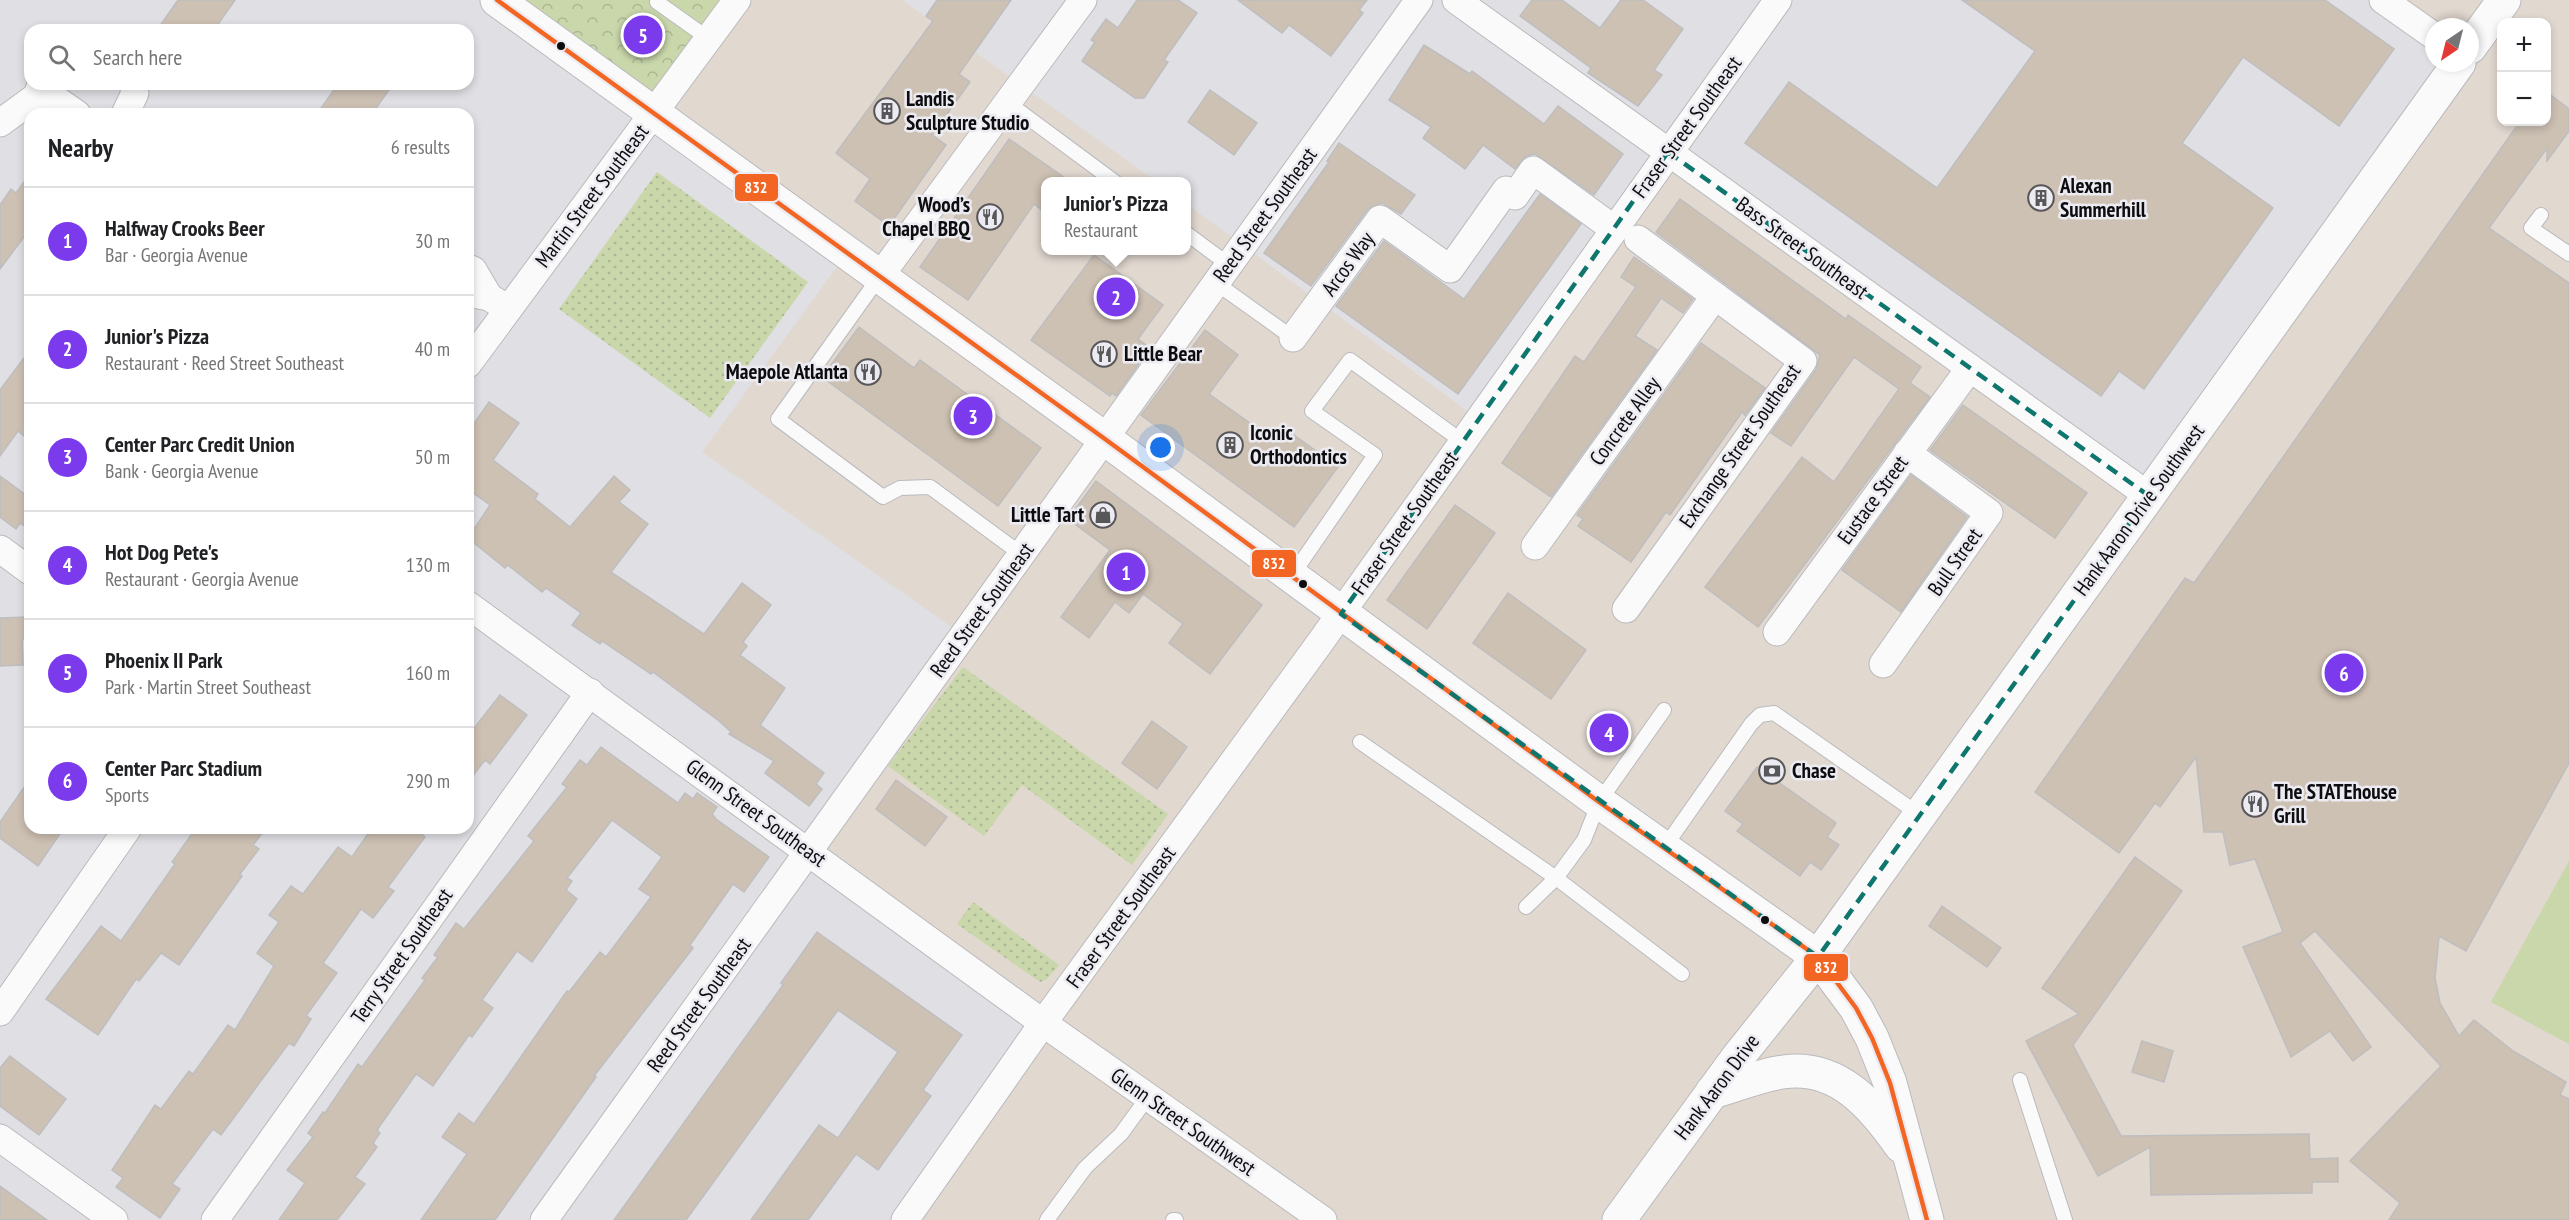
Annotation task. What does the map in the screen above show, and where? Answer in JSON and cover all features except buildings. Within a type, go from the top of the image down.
[{"type":"main road","points":[[497,0],[1105,439],[1599,802],[1818,957],[1856,1008],[1872,1038],[1890,1083],[1914,1164],[1927,1220]]},
{"type":"main road","points":[[2479,35],[2504,0]]},
{"type":"main road","name":"Hank Aaron Drive Southwest","points":[[1818,957],[2453,72]]},
{"type":"main road","name":"Hank Aaron Drive","points":[[1619,1220],[1712,1092],[1818,957]]},
{"type":"main road","points":[[1712,1092],[1782,1072],[1817,1072],[1850,1088],[1877,1112],[1914,1164]]},
{"type":"street","name":"Martin Street Southeast","points":[[474,345],[488,300],[654,113],[737,0]]},
{"type":"street","points":[[880,276],[1083,0]]},
{"type":"street","name":"Reed Street Southeast","points":[[544,1220],[1419,0]]},
{"type":"street","name":"Bass Street Southeast","points":[[1456,0],[2149,496]]},
{"type":"street","name":"Fraser Street Southeast","points":[[905,1220],[1043,1023],[1341,614],[1463,442],[1623,231],[1668,152],[1778,0]]},
{"type":"street","points":[[2383,0],[2425,30]]},
{"type":"street","points":[[0,123],[39,90],[68,108]]},
{"type":"street","points":[[128,108],[134,90]]},
{"type":"street","name":"Arcos Way","points":[[1293,338],[1380,219],[1450,269],[1506,190],[1515,196],[1533,170],[1623,231]]},
{"type":"street","name":"Exchange Street Southeast","points":[[1623,231],[1803,361],[1626,609]]},
{"type":"street","points":[[474,272],[488,300]]},
{"type":"street","name":"Concrete Alley","points":[[1535,546],[1715,296]]},
{"type":"street","name":"Eustace Street","points":[[1777,632],[1970,369]]},
{"type":"street","name":"Bull Street","points":[[1883,664],[1989,513],[1907,453]]},
{"type":"street","points":[[0,549],[24,567]]},
{"type":"street","name":"Glenn Street Southeast","points":[[474,609],[1043,1023]]},
{"type":"street","name":"Terry Street Southeast","points":[[215,1220],[590,693]]},
{"type":"street","points":[[0,1012],[124,834]]},
{"type":"street","name":"Glenn Street Southwest","points":[[1043,1023],[1323,1220]]},
{"type":"street","points":[[0,1138],[114,1220]]},
{"type":"lane","points":[[658,0],[657,2],[709,39]]},
{"type":"lane","points":[[1007,102],[1108,177]]},
{"type":"lane","points":[[2541,215],[2531,228],[2569,254]]},
{"type":"lane","points":[[1191,239],[1223,274],[1293,338]]},
{"type":"lane","points":[[880,276],[778,419],[884,497],[900,488],[930,487],[1021,554]]},
{"type":"lane","points":[[1291,577],[1375,455],[1312,411],[1350,360],[1463,442]]},
{"type":"lane","points":[[1526,907],[1556,878],[1584,840],[1599,802],[1664,710]]},
{"type":"lane","points":[[1664,848],[1751,723],[1760,715],[1774,713],[1920,815]]},
{"type":"lane","points":[[1360,742],[1556,878],[1682,975]]},
{"type":"lane","points":[[2020,1080],[2065,1220]]},
{"type":"lane","points":[[1047,1220],[1085,1167],[1121,1134],[1148,1097]]},
{"type":"highlighted area","points":[[1668,152],[2149,496],[1818,957],[1341,614]]},
{"type":"shaded area","points":[[742,0],[902,0],[1150,177],[1041,177],[1041,255],[1191,255],[1191,207],[1478,419],[1668,152],[2149,496],[2439,72],[2479,72],[2479,18],[2425,18],[2425,22],[2382,0],[2569,0],[2569,1220],[911,1220],[1050,1020],[807,846],[963,635],[702,452],[847,253],[654,113]]},
{"type":"green space","points":[[508,0],[743,0],[659,111]]},
{"type":"green space","points":[[657,172],[808,282],[710,418],[559,309]]},
{"type":"green space","points":[[963,667],[1168,814],[1132,865],[1022,785],[984,836],[888,766]]},
{"type":"green space","points":[[2569,861],[2569,1044],[2491,1002]]},
{"type":"green space","points":[[973,902],[1059,965],[1047,979],[1040,982],[957,924]]},
{"type":"transit line","name":"832","points":[[497,0],[1105,439],[1599,802],[1818,957],[1856,1008],[1872,1038],[1890,1083],[1927,1220]]},
{"type":"place","name":"Phoenix II Park","points":[[643,35]]},
{"type":"place","name":"Landis Sculpture Studio","points":[[887,111]]},
{"type":"place","name":"Alexan Summerhill","points":[[2041,198]]},
{"type":"place","name":"Wood’s Chapel BBQ","points":[[990,217]]},
{"type":"place","name":"Junior's Pizza","points":[[1116,297]]},
{"type":"place","name":"Little Bear","points":[[1104,354]]},
{"type":"place","name":"Maepole Atlanta","points":[[868,372]]},
{"type":"place","name":"Center Parc Credit Union","points":[[973,416]]},
{"type":"place","name":"Iconic Orthodontics","points":[[1230,445]]},
{"type":"place","name":"Little Tart","points":[[1103,515]]},
{"type":"place","name":"Halfway Crooks Beer","points":[[1126,572]]},
{"type":"place","name":"Center Parc Stadium","points":[[2344,673]]},
{"type":"place","name":"Hot Dog Pete's","points":[[1609,733]]},
{"type":"place","name":"Chase","points":[[1772,771]]},
{"type":"place","name":"The STATEhouse Grill","points":[[2255,804]]}]
